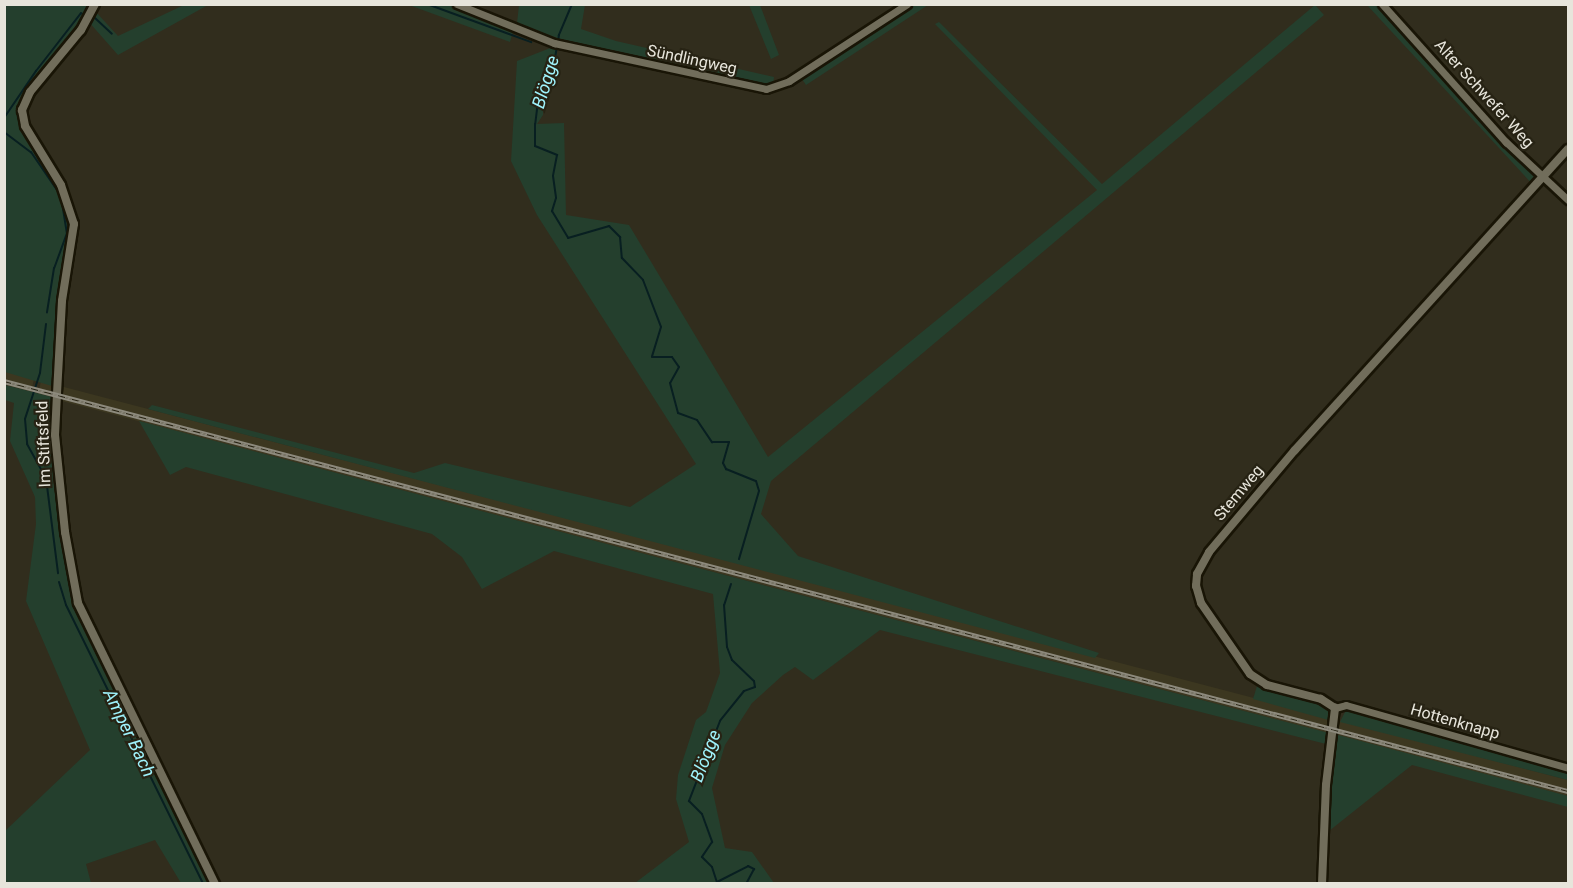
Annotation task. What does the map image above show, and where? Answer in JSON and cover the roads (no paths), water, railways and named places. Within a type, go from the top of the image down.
[{"type":"street","name":"Sündlingweg","points":[[457,4],[549,42],[766,89],[789,81],[907,4]]},
{"type":"street","name":"Alter Schwefer Weg","points":[[1382,4],[1506,142],[1569,200]]},
{"type":"street","name":"Im Stiftsfeld","points":[[94,6],[81,30],[30,92],[22,110],[25,126],[61,185],[74,224],[62,301],[56,414],[66,543],[78,603],[215,884]]},
{"type":"street","name":"Stemweg","points":[[1335,708],[1321,699],[1267,685],[1250,674],[1201,603],[1196,586],[1200,566],[1327,414],[1569,149]]},
{"type":"street","name":"Hottenknapp","points":[[1335,708],[1346,705],[1569,768]]},
{"type":"street","points":[[1322,884],[1326,785],[1335,708]]},
{"type":"waterway","points":[[427,4],[531,42]]},
{"type":"waterway","name":"Blögge","points":[[572,4],[559,35],[553,69],[539,93],[535,124],[535,146],[557,155],[553,176],[556,198],[552,211],[568,238],[609,226],[620,237],[622,258],[643,280],[661,327],[652,357],[672,357],[679,367],[670,383],[678,413],[697,420],[712,442],[729,442],[723,463],[726,469],[756,481],[759,491],[739,559]]},
{"type":"waterway","points":[[4,118],[36,71],[81,13],[84,15]]},
{"type":"waterway","points":[[95,18],[112,34]]},
{"type":"waterway","name":"Amper Bach","points":[[4,132],[31,152],[61,196],[67,233],[54,268],[47,312]]},
{"type":"waterway","name":"Amper Bach","points":[[46,324],[40,373],[25,419],[27,444],[46,478],[58,573]]},
{"type":"waterway","name":"Amper Bach","points":[[59,582],[66,605],[203,884]]},
{"type":"waterway","name":"Blögge","points":[[731,584],[724,605],[727,647],[732,660],[754,681],[755,687],[744,691],[720,721],[689,801],[702,814],[712,842],[702,857],[712,867],[717,882],[748,866],[754,869],[746,884]]},
{"type":"railway","points":[[4,381],[1568,791]]}]
